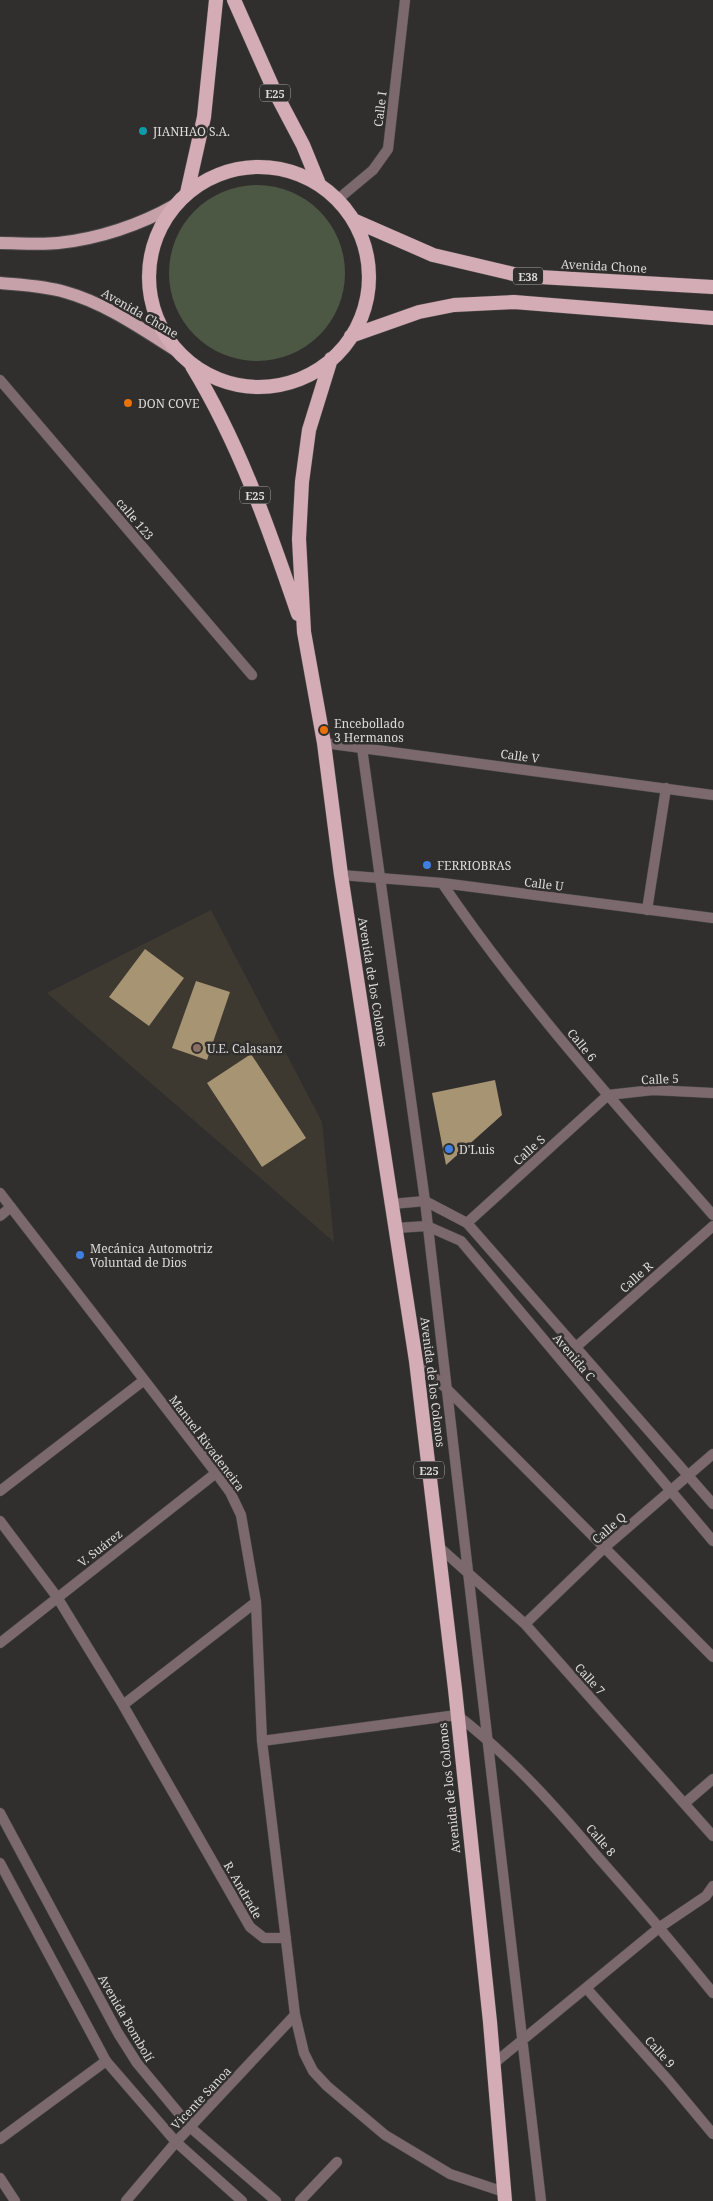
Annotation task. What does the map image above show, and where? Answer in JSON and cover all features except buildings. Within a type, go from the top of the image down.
[{"type":"highway","points":[[187,193],[204,117],[216,0]]},
{"type":"highway","name":"E25","points":[[234,0],[274,90],[303,144],[319,184]]},
{"type":"highway","name":"E25","points":[[252,167],[287,170],[319,184],[337,200],[353,220],[365,248],[369,278],[364,308],[352,336],[331,359],[299,379],[262,387],[225,382],[192,365],[177,352],[157,321],[148,286],[152,250],[166,218],[175,205],[187,193],[218,174],[252,167]]},
{"type":"highway","name":"Avenida Chone","points":[[353,220],[433,255],[522,276],[713,287]]},
{"type":"highway","name":"E38","points":[[352,336],[419,312],[454,305],[514,302],[713,318]]},
{"type":"highway","name":"Avenida de los Colonos","points":[[331,359],[309,430],[302,482],[299,539],[304,632],[324,743],[341,874],[416,1361],[439,1547],[490,2022],[492,2065],[505,2197]]},
{"type":"highway","name":"Avenida de los Colonos","points":[[192,365],[217,407],[235,445],[304,632]]},
{"type":"main road","points":[[0,243],[57,243],[86,238],[153,218],[175,205]]},
{"type":"main road","name":"Avenida Chone","points":[[0,283],[64,291],[88,300],[137,325],[177,352]]},
{"type":"street","name":"Calle I","points":[[337,200],[373,170],[388,149],[405,0]]},
{"type":"street","name":"calle 123","points":[[0,380],[252,675]]},
{"type":"street","name":"Calle V","points":[[324,743],[713,795]]},
{"type":"street","points":[[362,748],[378,878],[425,1201],[541,2201]]},
{"type":"street","points":[[647,910],[666,788]]},
{"type":"street","name":"Calle U","points":[[341,874],[442,883],[713,918]]},
{"type":"street","name":"Calle 6","points":[[442,883],[482,942],[608,1095],[713,1214]]},
{"type":"street","name":"Calle 5","points":[[608,1095],[653,1090],[713,1093]]},
{"type":"street","name":"Calle S","points":[[467,1223],[608,1095]]},
{"type":"street","name":"Manuel Rivadeneira","points":[[0,1193],[143,1381],[216,1473],[230,1492],[241,1515],[256,1602],[262,1740],[286,1938]]},
{"type":"street","points":[[392,1204],[425,1201]]},
{"type":"street","name":"Avenida C","points":[[425,1201],[467,1223],[713,1504]]},
{"type":"street","points":[[0,1216],[11,1208]]},
{"type":"street","name":"Avenida C","points":[[396,1228],[427,1226],[461,1241],[713,1541]]},
{"type":"street","name":"Calle R","points":[[576,1347],[713,1226]]},
{"type":"street","points":[[416,1361],[447,1389],[713,1657]]},
{"type":"street","points":[[0,1491],[143,1381]]},
{"type":"street","name":"Calle Q","points":[[525,1624],[604,1548],[713,1454]]},
{"type":"street","name":"V. Suárez","points":[[0,1643],[216,1473]]},
{"type":"street","name":"R. Andrade","points":[[0,1521],[57,1597],[123,1705],[250,1927],[264,1938],[286,1938]]},
{"type":"street","name":"Calle 7","points":[[439,1547],[525,1624],[713,1836]]},
{"type":"street","points":[[123,1705],[256,1602]]},
{"type":"street","points":[[262,1740],[457,1715]]},
{"type":"street","name":"Calle 8","points":[[457,1715],[486,1738],[540,1790],[660,1927],[713,1993]]},
{"type":"street","points":[[685,1803],[713,1779]]},
{"type":"street","name":"Avenida Bombolí","points":[[0,1813],[118,2033],[137,2064],[191,2128],[276,2201]]},
{"type":"street","points":[[0,1863],[106,2061],[176,2142],[242,2201]]},
{"type":"street","points":[[492,2065],[660,1927],[712,1890]]},
{"type":"street","points":[[286,1938],[295,2015],[308,2062],[323,2081],[355,2111],[385,2135],[450,2174],[505,2197]]},
{"type":"street","name":"Calle 9","points":[[587,1988],[713,2134]]},
{"type":"street","name":"Vicente Sanoa","points":[[126,2201],[176,2142],[295,2015]]},
{"type":"street","points":[[0,2139],[106,2061]]},
{"type":"street","points":[[300,2201],[337,2162]]},
{"type":"street","points":[[0,2178],[15,2201]]},
{"type":"shaded area","name":"U.E. Calasanz","points":[[211,910],[322,1122],[334,1242],[47,993]]},
{"type":"green space","points":[[248,185],[266,185],[299,195],[325,217],[335,231],[341,247],[345,273],[341,299],[335,315],[313,341],[299,351],[283,357],[266,361],[248,361],[215,351],[189,329],[179,315],[173,299],[169,282],[169,264],[179,231],[201,205],[215,195],[231,189]]},
{"type":"place","name":"JIANHAO S.A.","points":[[143,131]]},
{"type":"place","name":"DON COVE","points":[[128,403]]},
{"type":"place","name":"Encebollado 3 Hermanos","points":[[324,730]]},
{"type":"place","name":"FERRIOBRAS","points":[[427,865]]},
{"type":"place","name":"U.E. Calasanz","points":[[197,1048]]},
{"type":"place","name":"D'Luis","points":[[449,1149]]},
{"type":"place","name":"Mecánica Automotriz Voluntad de Dios","points":[[80,1255]]}]
